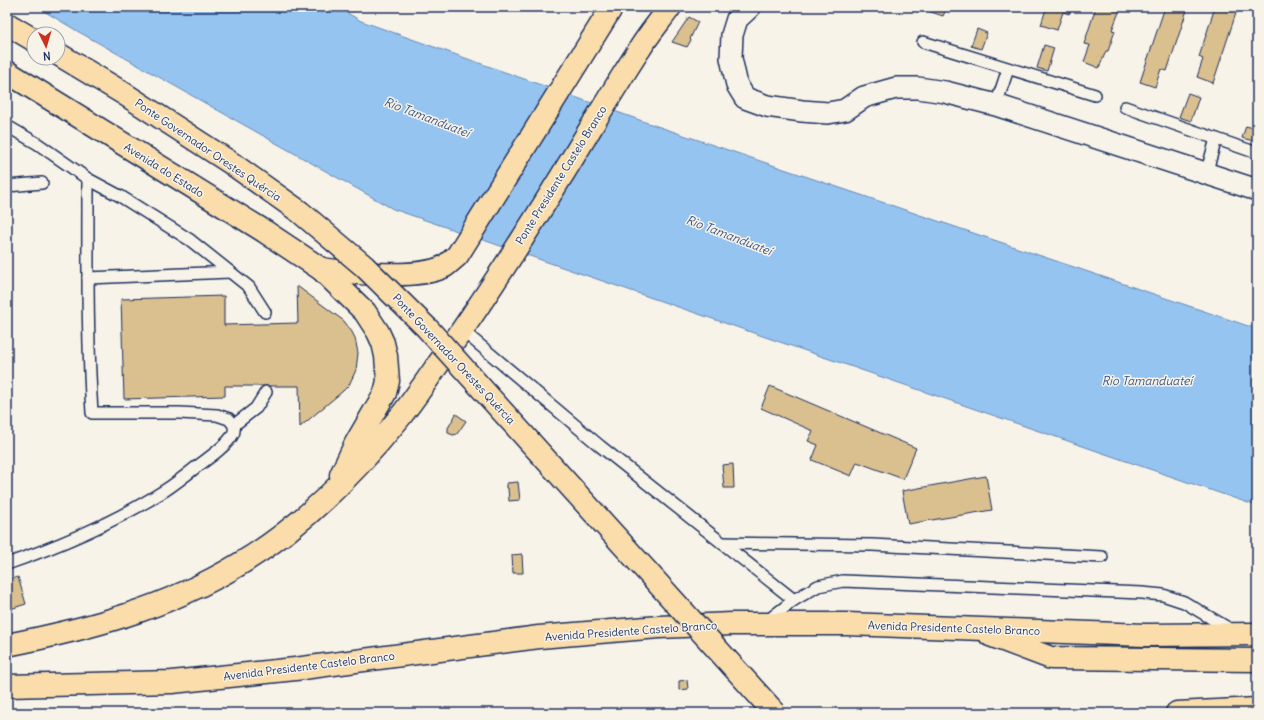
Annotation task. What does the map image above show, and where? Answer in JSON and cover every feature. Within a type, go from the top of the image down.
[{"type":"highway","name":"Ponte Presidente Castelo Branco","points":[[7,645],[86,628],[122,617],[177,596],[208,582],[238,565],[286,532],[317,506],[370,453],[402,415],[463,331],[560,179],[640,48],[670,7]]},
{"type":"highway","name":"Avenida do Estado","points":[[321,269],[364,273],[415,273],[432,271],[445,266],[457,256],[608,13]]},
{"type":"highway","points":[[7,24],[26,35]]},
{"type":"highway","name":"Ponte Governador Orestes Quércia","points":[[66,59],[123,93],[231,163],[300,212],[364,266],[427,328],[775,713]]},
{"type":"highway","name":"Avenida do Estado","points":[[7,72],[258,227],[321,269],[365,312],[378,332],[382,343],[386,356],[388,381],[384,393],[356,443],[335,488]]},
{"type":"highway","name":"Avenida Presidente Castelo Branco","points":[[7,686],[172,682],[295,669],[539,637],[659,626],[867,624],[1145,635],[1248,634]]},
{"type":"highway","points":[[972,628],[1051,658],[1257,660]]},
{"type":"highway","points":[[1177,713],[1257,709]]},
{"type":"street","points":[[750,7],[737,19],[732,35],[731,58],[737,85],[745,98],[767,106],[828,113],[845,110],[864,97],[896,88],[918,88],[945,92],[996,105],[1257,190]]},
{"type":"lane","points":[[923,42],[1095,95]]},
{"type":"lane","points":[[996,105],[1008,69]]},
{"type":"lane","points":[[1125,107],[1257,153]]},
{"type":"lane","points":[[7,126],[38,144],[88,179],[120,196],[190,240],[249,287],[265,312]]},
{"type":"lane","points":[[1206,174],[1216,139]]},
{"type":"lane","points":[[7,564],[89,532],[130,511],[164,490],[212,456],[230,440],[234,432],[234,425],[229,419],[217,415],[179,413],[92,413],[89,356],[88,179]]},
{"type":"lane","points":[[7,186],[42,183]]},
{"type":"lane","points":[[88,278],[230,272]]},
{"type":"lane","points":[[463,331],[600,446],[794,600]]},
{"type":"lane","points":[[234,425],[256,408],[266,392]]},
{"type":"lane","points":[[722,542],[872,545],[1102,557]]},
{"type":"lane","points":[[764,624],[794,600],[818,586],[843,581],[1163,595],[1184,602],[1248,634]]},
{"type":"water","name":"Rio Tamanduateí","points":[[37,7],[337,7],[361,21],[648,123],[1257,329],[1257,506],[393,209]]},
{"type":"building","points":[[929,7],[947,7],[943,16],[928,11]]},
{"type":"building","points":[[1045,7],[1071,7],[1069,14],[1063,12],[1057,30],[1041,25],[1046,9]]},
{"type":"building","points":[[1096,7],[1121,7],[1112,30],[1115,31],[1108,51],[1106,51],[1099,68],[1084,62],[1090,45],[1084,44]]},
{"type":"building","points":[[1165,7],[1188,7],[1167,71],[1161,69],[1155,87],[1140,82]]},
{"type":"building","points":[[1215,7],[1238,7],[1213,83],[1197,77],[1203,59],[1199,57]]},
{"type":"building","points":[[689,17],[698,22],[687,47],[672,42]]},
{"type":"building","points":[[977,29],[987,33],[981,49],[971,46]]},
{"type":"building","points":[[1044,45],[1054,48],[1047,71],[1037,68]]},
{"type":"building","points":[[1188,93],[1199,97],[1191,121],[1179,117]]},
{"type":"building","points":[[1246,126],[1257,129],[1257,142],[1242,138]]},
{"type":"building","points":[[297,286],[344,321],[355,338],[358,353],[356,370],[349,385],[300,427],[299,386],[225,386],[225,396],[124,399],[121,299],[224,296],[224,325],[298,323]]},
{"type":"building","points":[[770,386],[916,448],[903,479],[857,462],[851,476],[812,460],[818,445],[808,441],[813,431],[761,408]]},
{"type":"building","points":[[456,414],[466,421],[457,434],[453,435],[448,433],[448,428]]},
{"type":"building","points":[[733,464],[734,488],[724,488],[722,465]]},
{"type":"building","points":[[986,476],[992,510],[908,524],[902,491]]},
{"type":"building","points":[[518,482],[520,500],[509,501],[507,483]]},
{"type":"building","points":[[522,554],[523,573],[513,573],[512,555]]},
{"type":"building","points":[[18,577],[26,604],[7,610],[7,580]]},
{"type":"building","points":[[687,680],[688,689],[679,690],[679,681]]}]
